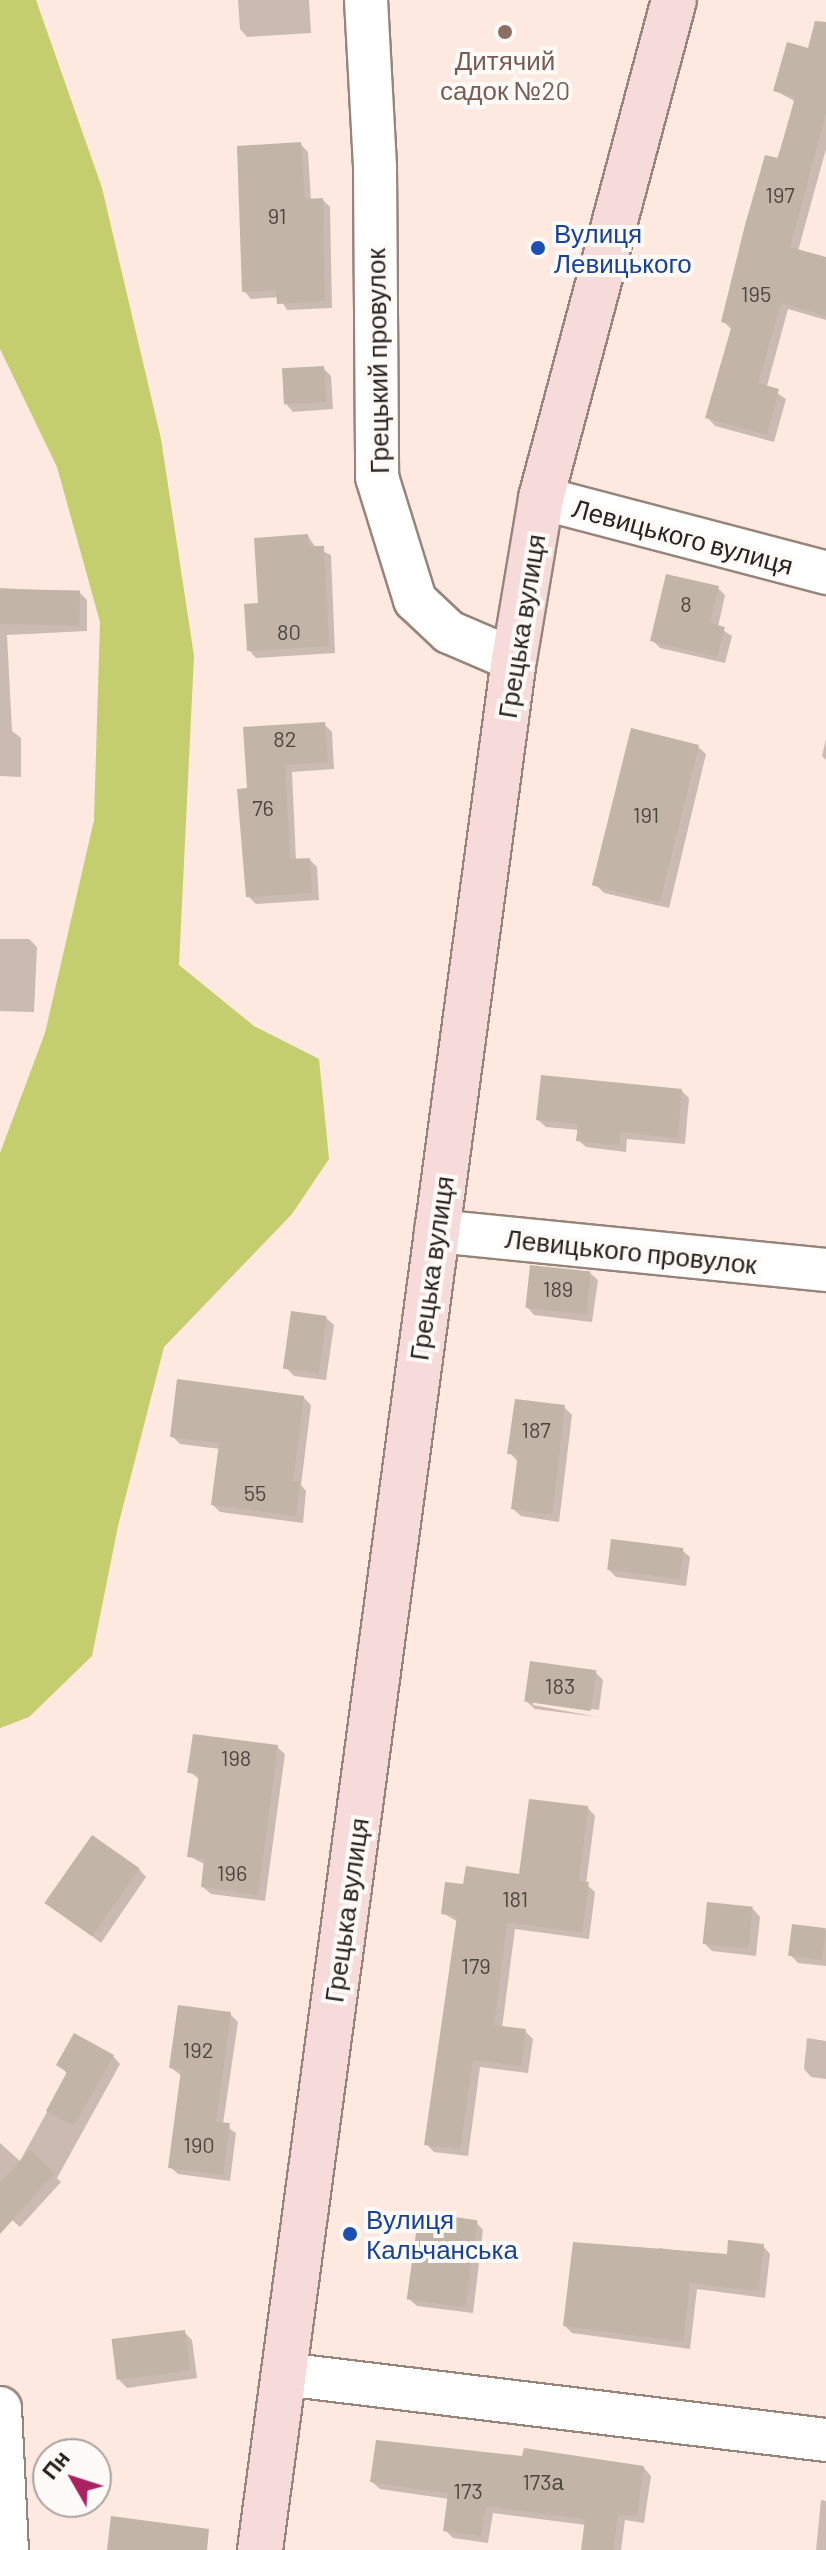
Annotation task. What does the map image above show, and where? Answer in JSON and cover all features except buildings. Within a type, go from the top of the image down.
[{"type":"street","name":"Грецький провулок","points":[[366,0],[375,168],[377,477],[415,600],[449,632],[514,660]]},
{"type":"street","name":"Грецька вулиця","points":[[260,2550],[514,660],[541,498],[674,0]]},
{"type":"street","name":"Левицького вулиця","points":[[541,498],[826,573]]},
{"type":"street","name":"Левицького провулок","points":[[436,1231],[826,1270]]},
{"type":"street","points":[[284,2374],[826,2440]]},
{"type":"street","points":[[0,2408],[7,2550]]},
{"type":"green space","points":[[0,0],[36,0],[102,188],[161,439],[194,656],[179,965],[254,1026],[319,1059],[329,1159],[292,1214],[164,1347],[118,1526],[92,1656],[29,1717],[0,1728],[0,1153],[45,1033],[94,820],[100,622],[57,467],[0,349]]},
{"type":"place","name":"Дитячий садок №20","points":[[505,32]]},
{"type":"place","name":"Вулиця Левицького","points":[[538,248]]},
{"type":"place","name":"Вулиця Кальчанська","points":[[350,2234]]}]
